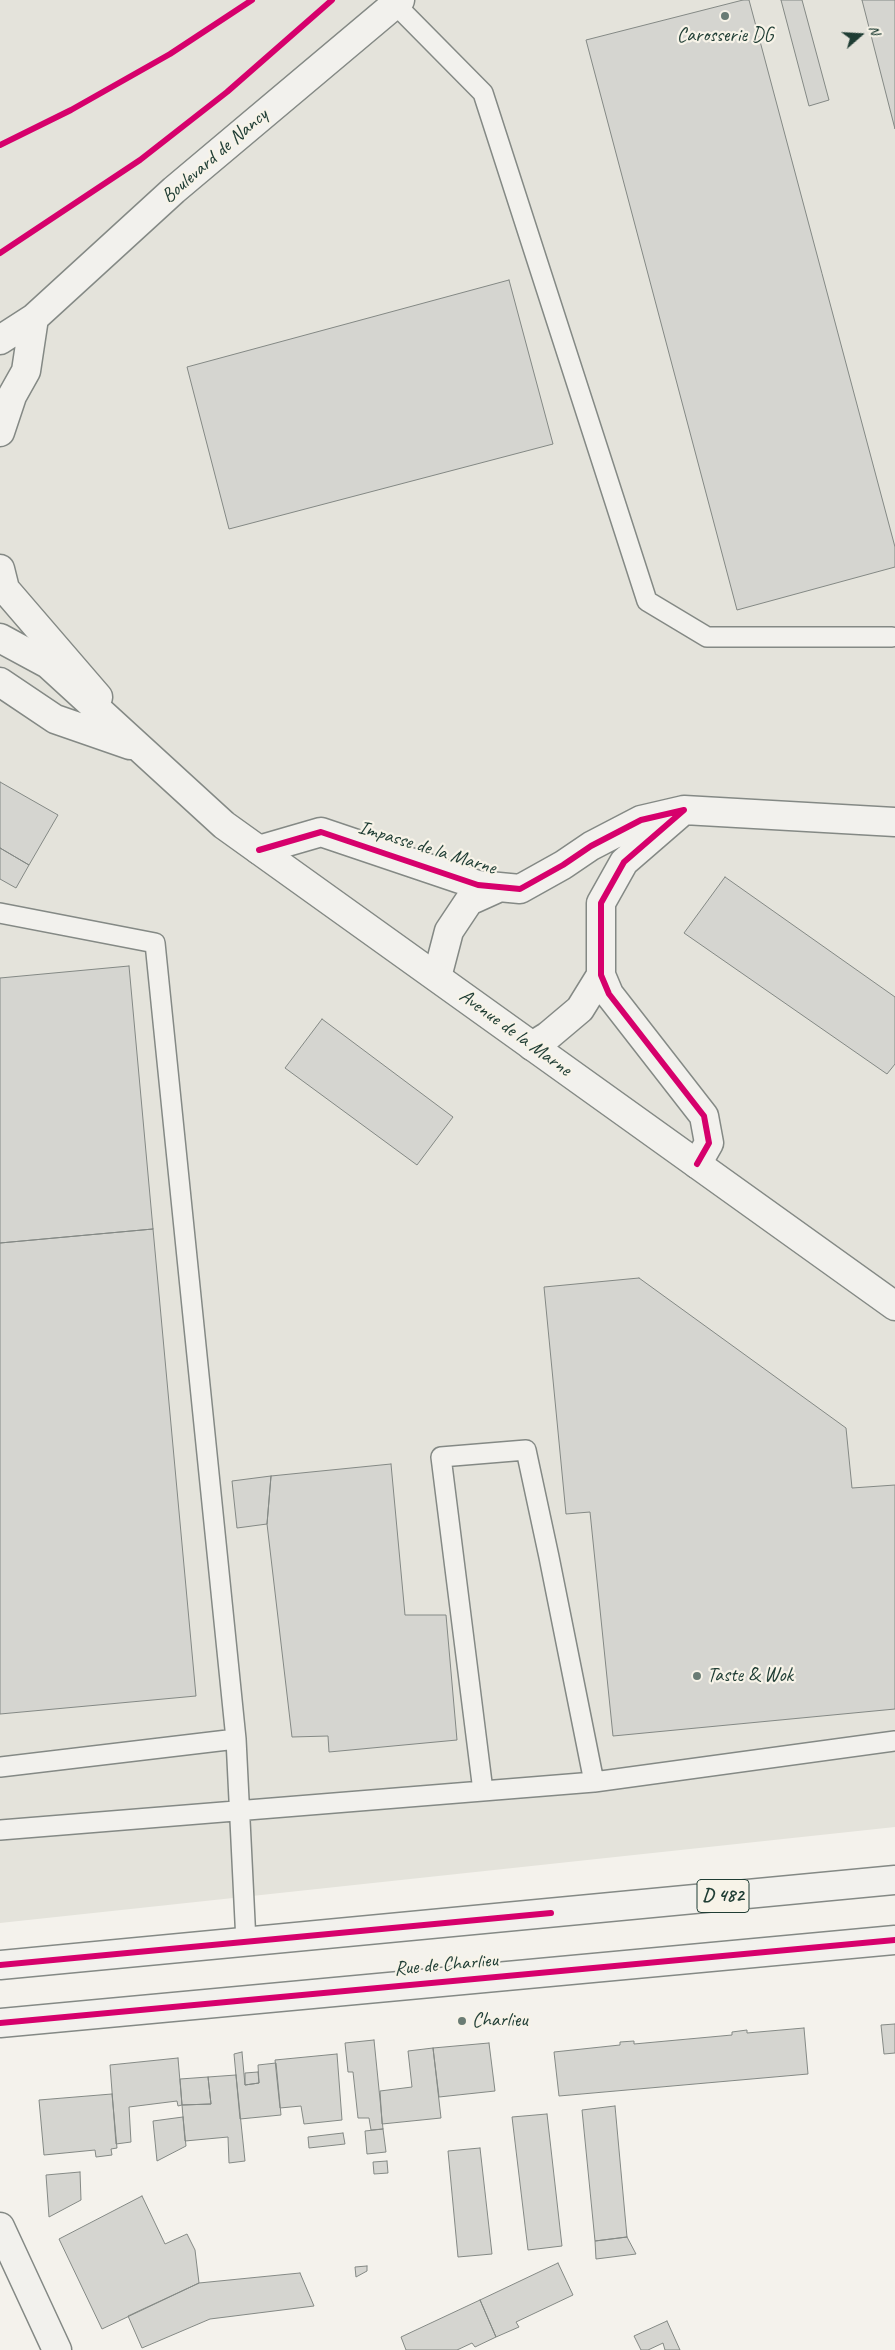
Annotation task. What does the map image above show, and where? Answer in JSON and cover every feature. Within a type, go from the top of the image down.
[{"type":"main road","name":"Boulevard de Nancy","points":[[0,340],[34,318],[174,190],[397,2]]},
{"type":"main road","points":[[0,432],[12,396],[26,371],[34,318]]},
{"type":"main road","points":[[0,570],[5,589],[143,749]]},
{"type":"main road","name":"Avenue de la Marne","points":[[0,638],[48,664],[224,825],[895,1306]]},
{"type":"main road","name":"Avenue de la Marne","points":[[0,682],[55,719],[143,749]]},
{"type":"main road","points":[[684,810],[624,862],[601,903],[601,975],[609,994],[704,1116],[710,1143],[698,1164]]},
{"type":"main road","name":"Impasse de la Marne","points":[[259,850],[321,832],[478,885],[520,888],[563,865],[591,846],[641,820],[684,810],[895,822]]},
{"type":"main road","name":"Impasse de la Marne","points":[[437,977],[449,931],[470,901],[500,887]]},
{"type":"main road","points":[[532,1046],[548,1036],[580,1009],[601,975]]},
{"type":"main road","name":"Rue de Charlieu","points":[[0,1965],[895,1880]]},
{"type":"main road","name":"Rue de Charlieu","points":[[0,2023],[895,1940]]},
{"type":"main road","points":[[0,2227],[57,2350]]},
{"type":"lane","points":[[397,2],[483,93],[647,601],[707,637],[892,637]]},
{"type":"lane","points":[[0,913],[155,943],[236,1739],[246,1942]]},
{"type":"lane","points":[[483,1791],[441,1457],[526,1450],[594,1782]]},
{"type":"lane","points":[[0,1767],[236,1739]]},
{"type":"lane","points":[[0,1830],[594,1782],[895,1741]]},
{"type":"shaded area","points":[[0,0],[895,0],[895,1827],[0,1923]]},
{"type":"building","points":[[749,0],[895,547],[895,567],[737,610],[586,40]]},
{"type":"building","points":[[781,0],[802,0],[829,100],[809,106]]},
{"type":"building","points":[[862,0],[895,0],[895,129]]},
{"type":"building","points":[[509,280],[553,444],[229,529],[187,367]]},
{"type":"building","points":[[0,782],[58,815],[29,865],[0,848]]},
{"type":"building","points":[[0,848],[29,865],[16,888],[0,879]]},
{"type":"building","points":[[725,877],[895,997],[895,1064],[887,1074],[684,933]]},
{"type":"building","points":[[129,966],[153,1229],[0,1243],[0,978]]},
{"type":"building","points":[[322,1019],[453,1117],[417,1165],[285,1068]]},
{"type":"building","points":[[153,1229],[196,1696],[0,1714],[0,1243]]},
{"type":"building","points":[[639,1278],[846,1428],[852,1488],[895,1485],[895,1709],[613,1736],[590,1512],[566,1514],[544,1287]]},
{"type":"building","points":[[391,1464],[405,1615],[446,1615],[457,1740],[329,1752],[328,1736],[292,1737],[267,1524],[271,1476]]},
{"type":"building","points":[[271,1476],[267,1524],[237,1528],[232,1481]]},
{"type":"building","points":[[895,2024],[895,2053],[884,2054],[881,2025]]},
{"type":"building","points":[[804,2028],[808,2074],[559,2096],[554,2052],[620,2045],[620,2042],[634,2041],[634,2044],[732,2035],[732,2032],[747,2030],[747,2033]]},
{"type":"building","points":[[374,2040],[383,2129],[371,2130],[369,2118],[358,2118],[353,2072],[348,2072],[345,2043]]},
{"type":"building","points":[[489,2043],[495,2091],[439,2097],[433,2048]]},
{"type":"building","points":[[433,2048],[441,2118],[382,2124],[380,2091],[412,2087],[408,2051]]},
{"type":"building","points":[[242,2052],[245,2085],[259,2083],[258,2065],[276,2063],[281,2115],[240,2119],[234,2054]]},
{"type":"building","points":[[337,2054],[342,2120],[304,2124],[301,2106],[280,2108],[275,2060]]},
{"type":"building","points":[[178,2058],[182,2105],[178,2106],[177,2101],[129,2107],[131,2142],[116,2144],[110,2065]]},
{"type":"building","points":[[258,2072],[259,2083],[245,2085],[245,2073]]},
{"type":"building","points":[[236,2075],[245,2161],[229,2163],[228,2137],[185,2141],[182,2105],[211,2104],[208,2077]]},
{"type":"building","points":[[208,2077],[211,2104],[182,2105],[180,2079]]},
{"type":"building","points":[[112,2094],[117,2148],[111,2149],[112,2155],[96,2157],[95,2150],[44,2155],[39,2100]]},
{"type":"building","points":[[615,2106],[627,2237],[595,2241],[582,2110]]},
{"type":"building","points":[[547,2114],[562,2246],[528,2250],[512,2117]]},
{"type":"building","points":[[183,2117],[186,2146],[157,2161],[153,2121]]},
{"type":"building","points":[[383,2129],[386,2152],[367,2154],[365,2131]]},
{"type":"building","points":[[343,2133],[345,2144],[309,2148],[308,2137]]},
{"type":"building","points":[[480,2148],[492,2254],[458,2257],[448,2151]]},
{"type":"building","points":[[387,2161],[388,2173],[374,2174],[373,2162]]},
{"type":"building","points":[[80,2172],[81,2200],[49,2217],[46,2175]]},
{"type":"building","points":[[142,2196],[165,2244],[187,2234],[195,2250],[199,2283],[102,2329],[59,2239]]},
{"type":"building","points":[[627,2237],[636,2254],[596,2259],[595,2241]]},
{"type":"building","points":[[558,2263],[573,2295],[516,2322],[519,2327],[496,2337],[480,2300]]},
{"type":"building","points":[[367,2266],[367,2271],[356,2277],[355,2267]]},
{"type":"building","points":[[300,2273],[314,2306],[210,2319],[142,2348],[128,2316],[199,2283]]},
{"type":"building","points":[[480,2300],[496,2337],[475,2347],[472,2343],[457,2350],[406,2350],[401,2337]]},
{"type":"building","points":[[667,2321],[680,2350],[665,2350],[663,2343],[648,2350],[641,2350],[634,2336]]},
{"type":"cycle path","points":[[0,145],[71,110],[170,54],[252,0]]},
{"type":"cycle path","points":[[0,253],[140,160],[227,92],[332,0]]},
{"type":"cycle path","points":[[259,850],[321,832],[478,885],[520,889],[563,865],[591,846],[641,820],[684,810],[624,862],[601,903],[601,975],[609,994],[704,1116],[709,1143],[697,1164]]},
{"type":"cycle path","points":[[0,1965],[551,1913]]},
{"type":"cycle path","points":[[0,2023],[895,1940]]},
{"type":"place","name":"Carosserie DG","points":[[725,16]]},
{"type":"place","name":"Taste & Wok","points":[[697,1676]]},
{"type":"place","name":"Charlieu","points":[[462,2021]]}]
